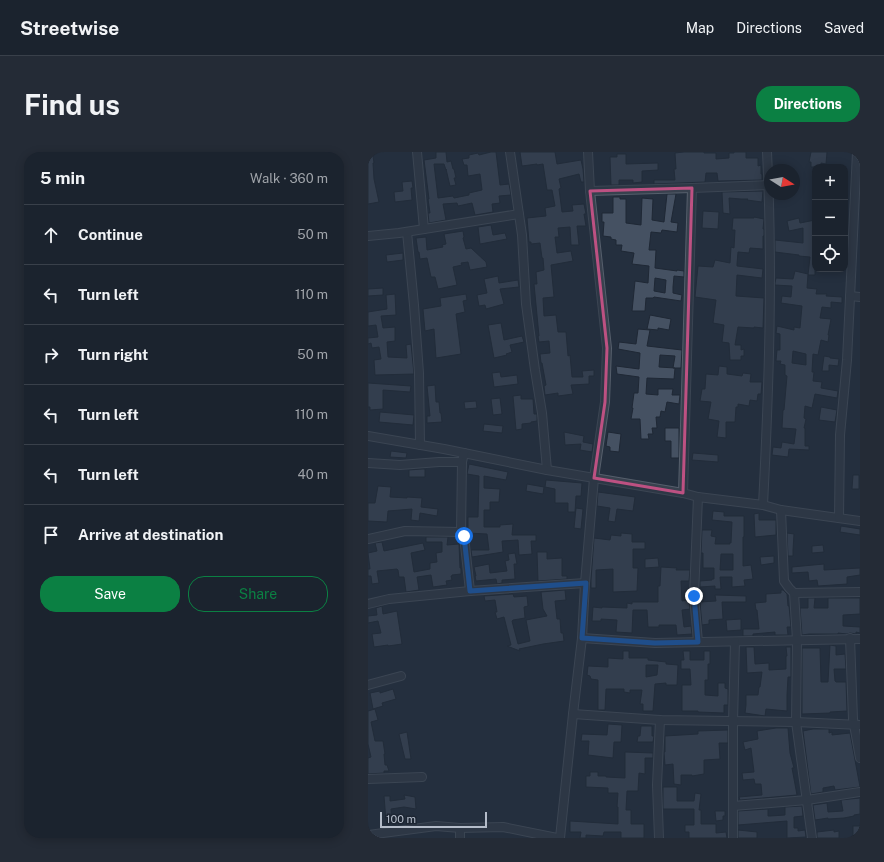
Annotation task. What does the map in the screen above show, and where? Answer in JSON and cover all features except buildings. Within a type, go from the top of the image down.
[{"type":"street","points":[[417,152],[424,229]]},
{"type":"street","points":[[510,152],[522,235],[526,304],[542,414],[547,470]]},
{"type":"street","points":[[560,838],[582,638],[594,478],[605,402],[607,348],[590,191],[588,152]]},
{"type":"street","points":[[767,152],[767,164]]},
{"type":"street","points":[[839,518],[840,435],[847,360],[857,152]]},
{"type":"street","points":[[590,191],[764,185]]},
{"type":"street","points":[[683,493],[692,188]]},
{"type":"street","points":[[763,505],[768,415],[770,327],[768,200]]},
{"type":"street","points":[[368,236],[407,232],[519,214]]},
{"type":"street","points":[[407,232],[419,373],[420,445]]},
{"type":"street","points":[[850,296],[860,297]]},
{"type":"street","points":[[368,436],[464,453],[547,470],[683,493],[698,497],[763,505],[781,510],[860,521]]},
{"type":"street","points":[[464,453],[462,462],[461,532],[464,536],[470,591]]},
{"type":"street","points":[[368,463],[400,465],[462,462]]},
{"type":"street","points":[[698,497],[694,596],[698,642]]},
{"type":"street","points":[[781,510],[784,580],[794,593],[797,640],[796,722],[812,838]]},
{"type":"street","points":[[368,538],[404,531],[461,532]]},
{"type":"street","points":[[368,604],[389,599],[470,591],[586,583]]},
{"type":"street","points":[[794,593],[860,592]]},
{"type":"street","points":[[582,638],[655,643],[860,638]]},
{"type":"street","points":[[850,638],[853,719],[857,725],[860,758]]},
{"type":"street","points":[[732,838],[735,642]]},
{"type":"street","points":[[368,685],[401,676]]},
{"type":"street","points":[[573,714],[660,720],[796,722],[857,725]]},
{"type":"street","points":[[659,838],[658,785],[660,720]]},
{"type":"street","points":[[368,779],[422,777]]},
{"type":"street","points":[[733,806],[807,800],[860,792]]},
{"type":"street","points":[[368,835],[436,826],[460,828],[503,827],[557,838]]},
{"type":"street","points":[[460,828],[460,838]]},
{"type":"highlighted area","points":[[692,188],[683,493],[594,478],[605,402],[607,348],[590,191]]},
{"type":"route","points":[[464,536],[470,591],[586,583],[582,638],[655,643],[698,642],[694,596]]}]
